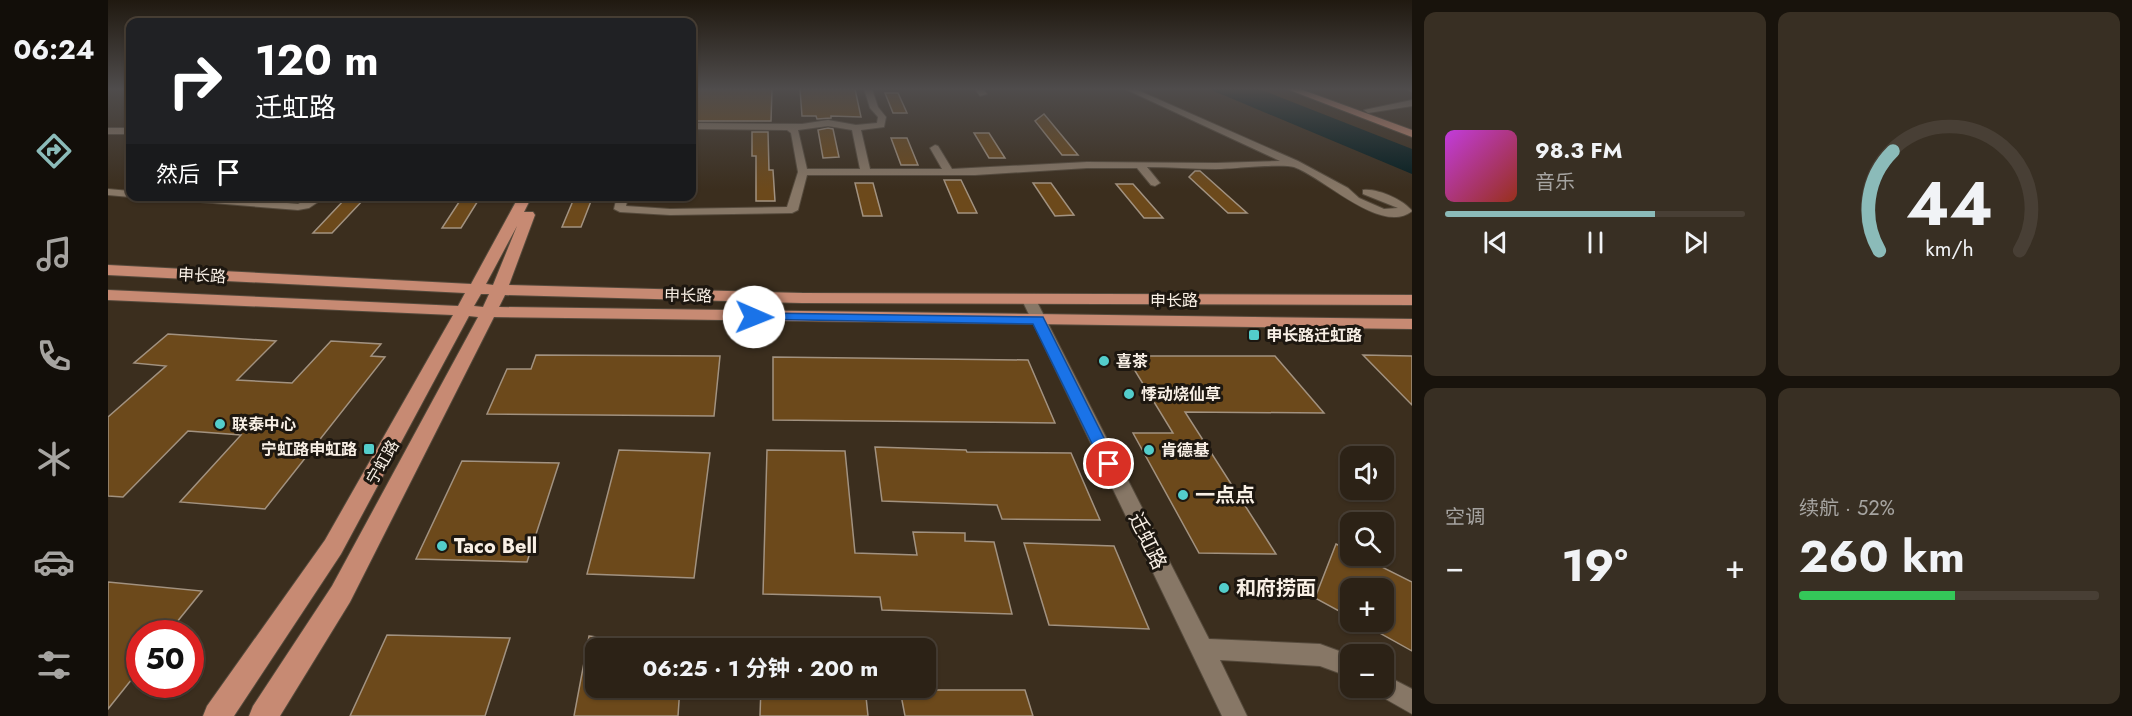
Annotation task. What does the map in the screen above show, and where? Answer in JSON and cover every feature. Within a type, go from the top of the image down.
[{"type":"main road","points":[[1381,122],[1412,134]]},
{"type":"main road","name":"宁虹路","points":[[217,716],[333,547],[465,311],[523,201]]},
{"type":"main road","name":"宁虹路","points":[[262,716],[341,594],[468,355],[499,290],[535,201]]},
{"type":"main road","name":"申长路","points":[[108,270],[499,290],[802,298],[1412,300]]},
{"type":"main road","name":"申长路","points":[[108,295],[488,312],[1412,324]]},
{"type":"street","points":[[696,126],[790,127],[828,123],[856,128],[881,125],[881,122]]},
{"type":"street","points":[[1204,122],[1294,163],[1344,190],[1355,200],[1382,213],[1406,211],[1402,206],[1367,192]]},
{"type":"street","points":[[622,201],[620,209],[670,212],[792,210],[803,172],[795,132],[790,127]]},
{"type":"street","points":[[856,128],[866,172]]},
{"type":"street","points":[[108,131],[126,131]]},
{"type":"street","points":[[935,148],[948,171]]},
{"type":"street","points":[[803,172],[975,172],[1087,165],[1216,166],[1294,163]]},
{"type":"street","points":[[1140,165],[1155,183]]},
{"type":"street","points":[[108,192],[126,194]]},
{"type":"street","points":[[224,201],[298,207],[314,201]]},
{"type":"street","name":"迁虹路","points":[[1029,300],[1235,716]]},
{"type":"street","points":[[1202,649],[1320,655],[1340,662]]},
{"type":"street","points":[[1394,691],[1412,702]]},
{"type":"water","points":[[1289,122],[1344,122],[1412,149],[1412,174]]},
{"type":"building","points":[[1036,122],[1051,122],[1078,155],[1062,155]]},
{"type":"building","points":[[833,129],[839,157],[823,158],[818,130]]},
{"type":"building","points":[[752,132],[768,132],[769,170],[773,170],[775,201],[756,201],[756,156],[752,156]]},
{"type":"building","points":[[974,133],[989,133],[1005,158],[989,158]]},
{"type":"building","points":[[891,138],[907,138],[918,165],[901,165]]},
{"type":"building","points":[[1195,171],[1200,171],[1247,213],[1228,213],[1189,177]]},
{"type":"building","points":[[944,180],[961,180],[977,213],[958,213]]},
{"type":"building","points":[[855,183],[873,183],[882,216],[863,216]]},
{"type":"building","points":[[1033,183],[1051,183],[1074,215],[1055,216]]},
{"type":"building","points":[[1116,184],[1133,184],[1163,218],[1144,218]]},
{"type":"building","points":[[343,201],[362,201],[332,233],[313,233]]},
{"type":"building","points":[[460,201],[478,201],[461,228],[442,228]]},
{"type":"building","points":[[573,201],[591,201],[581,227],[562,227]]},
{"type":"building","name":"联泰中心","points":[[168,334],[276,341],[237,380],[292,383],[331,341],[381,344],[371,356],[385,357],[265,509],[180,502],[241,435],[188,431],[123,497],[108,496],[108,417],[166,366],[134,363]]},
{"type":"building","points":[[536,355],[720,356],[714,416],[487,414],[507,369],[531,369]]},
{"type":"building","points":[[1363,355],[1412,356],[1412,405]]},
{"type":"building","points":[[1126,356],[1275,356],[1324,413],[1185,412],[1276,554],[1199,553],[1133,433],[1173,433]]},
{"type":"building","points":[[773,357],[1028,360],[1055,423],[773,420]]},
{"type":"building","points":[[875,447],[966,450],[967,452],[1071,453],[1100,520],[1002,519],[997,505],[882,501]]},
{"type":"building","points":[[619,450],[710,453],[694,578],[587,574]]},
{"type":"building","points":[[767,450],[845,451],[855,553],[917,555],[913,532],[965,533],[965,541],[994,542],[1012,614],[882,610],[880,597],[763,594]]},
{"type":"building","points":[[462,461],[559,463],[527,562],[416,559]]},
{"type":"building","points":[[1024,543],[1114,546],[1149,629],[1049,625]]},
{"type":"building","points":[[1336,544],[1340,546],[1340,566],[1380,566],[1412,582],[1412,651],[1378,632],[1394,632],[1394,578],[1340,578],[1340,612],[1315,598]]},
{"type":"building","points":[[108,582],[202,591],[179,620],[126,620],[126,686],[108,709]]},
{"type":"building","points":[[387,635],[510,638],[485,716],[350,716]]},
{"type":"building","points":[[585,657],[585,698],[679,698],[678,716],[574,716]]},
{"type":"building","points":[[936,690],[1025,690],[1033,716],[905,716],[902,698],[936,698]]},
{"type":"building","points":[[761,698],[866,698],[868,716],[760,716]]},
{"type":"place","name":"申长路迁虹路","points":[[1254,335]]},
{"type":"place","name":"喜茶","points":[[1104,361]]},
{"type":"place","name":"悸动烧仙草","points":[[1129,394]]},
{"type":"place","name":"联泰中心","points":[[220,424]]},
{"type":"place","name":"宁虹路申虹路","points":[[369,449]]},
{"type":"place","name":"肯德基","points":[[1149,450]]},
{"type":"place","name":"一点点","points":[[1183,495]]},
{"type":"place","name":"Taco Bell","points":[[442,546]]},
{"type":"place","name":"和府捞面","points":[[1224,588]]},
{"type":"route","points":[[754,317],[1038,320],[1109,464]]}]
